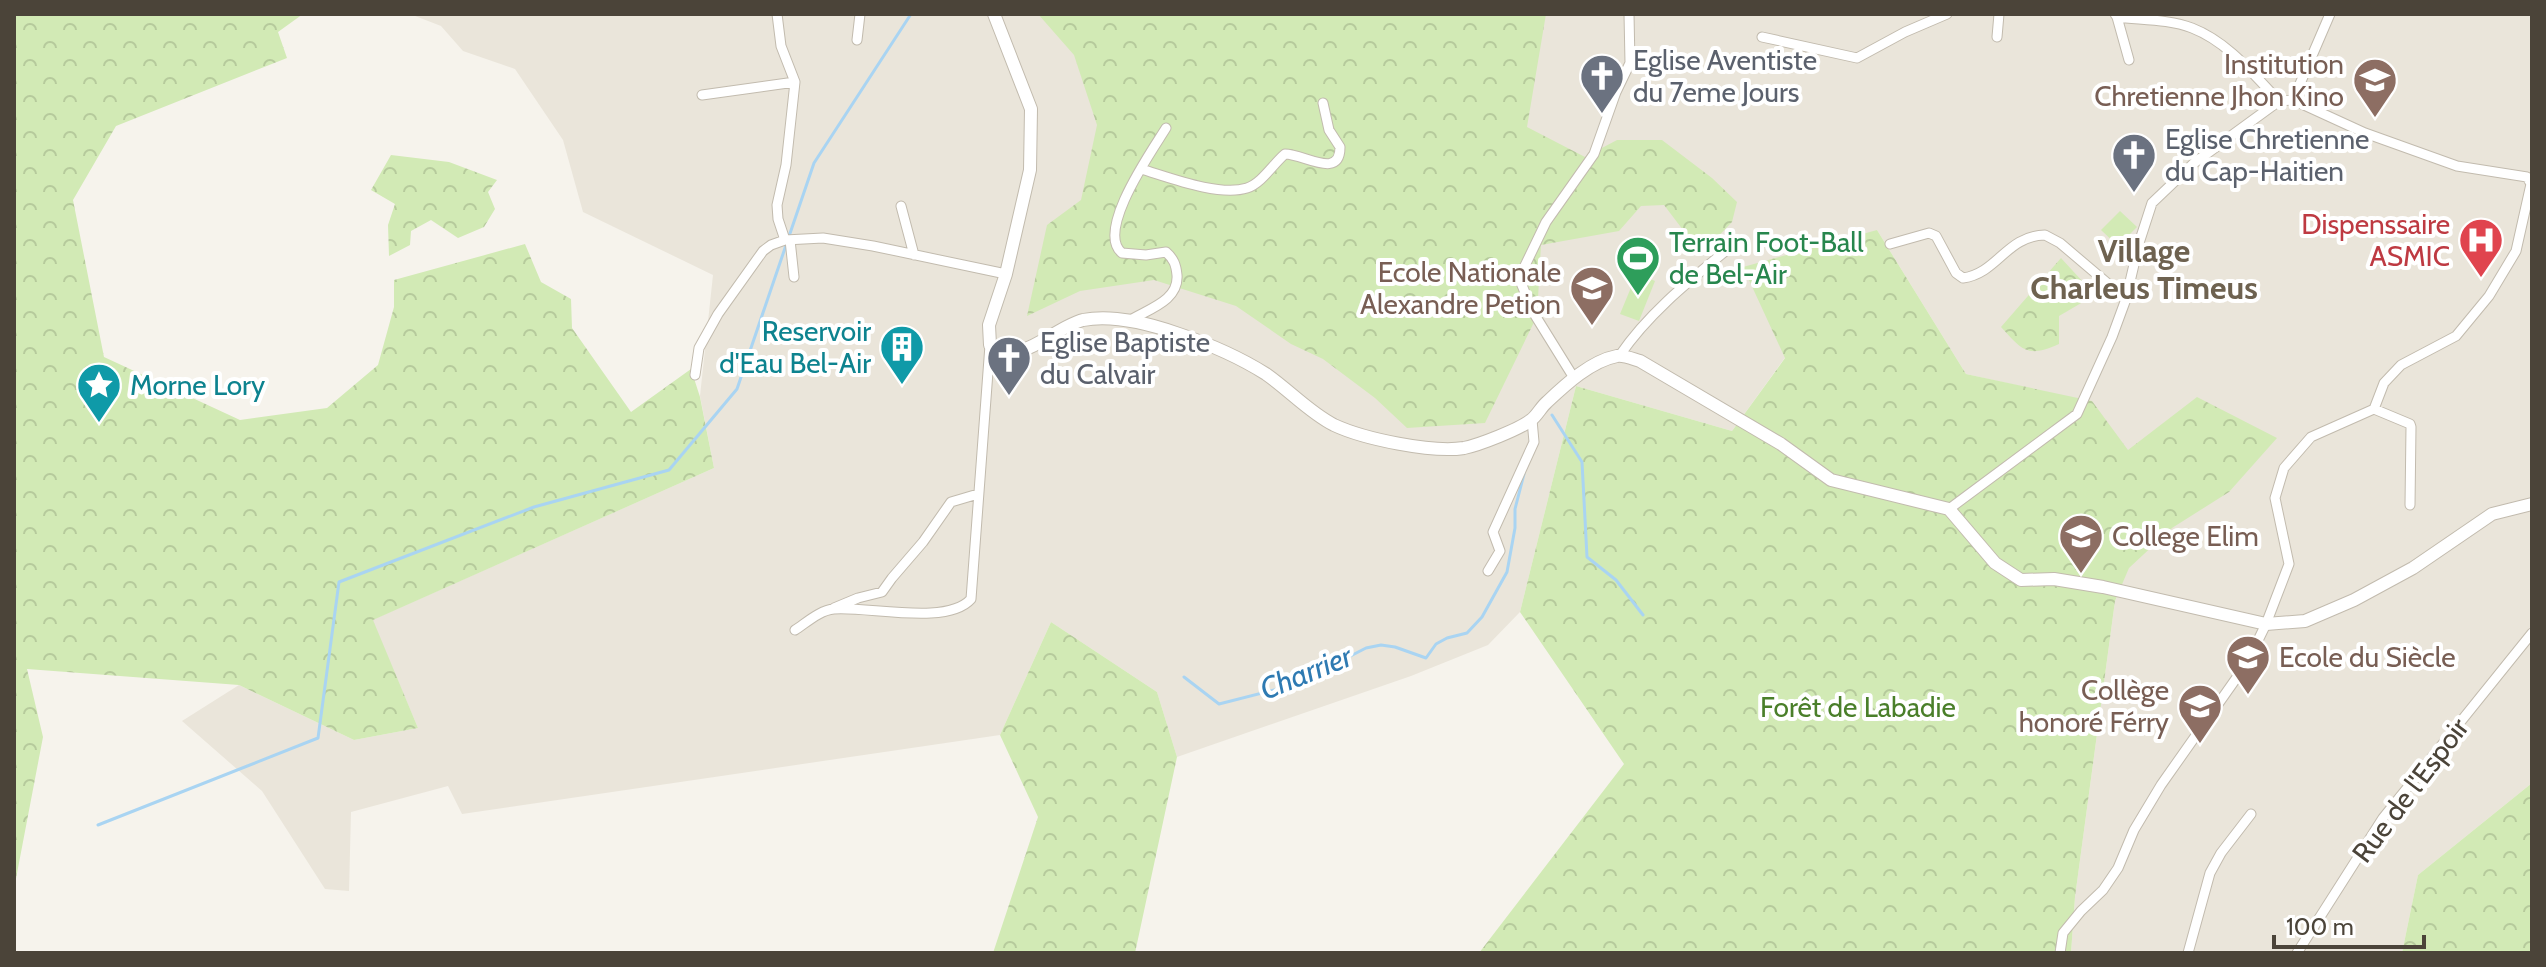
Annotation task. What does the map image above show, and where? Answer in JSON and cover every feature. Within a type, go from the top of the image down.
[{"type":"street","points":[[777,14],[781,46],[795,82],[786,165],[777,205],[794,277]]},
{"type":"street","points":[[857,40],[860,14]]},
{"type":"street","points":[[831,609],[915,613],[956,610],[971,599],[989,325],[1006,274],[1030,170],[1031,109],[994,14]]},
{"type":"street","points":[[1574,378],[1533,312],[1519,278],[1546,222],[1594,154],[1630,63],[1629,14]]},
{"type":"street","points":[[1762,37],[1857,58],[1947,14]]},
{"type":"street","points":[[1997,37],[1999,14]]},
{"type":"street","points":[[2293,100],[2330,14]]},
{"type":"street","points":[[2129,60],[2116,16],[2192,28],[2227,47],[2279,101]]},
{"type":"street","points":[[702,95],[795,82]]},
{"type":"street","points":[[1949,509],[2077,414],[2126,299],[2152,203],[2194,163],[2279,101],[2293,100],[2365,133],[2457,166],[2527,177],[2531,184],[2516,251],[2489,296],[2456,336],[2401,365],[2384,383],[2374,409],[2311,437],[2284,468],[2275,498],[2289,564],[2266,624],[2247,663],[2161,785],[2134,830],[2118,868],[2103,890],[2063,933],[2060,953]]},
{"type":"street","points":[[1141,169],[1209,189],[1235,190],[1251,186],[1285,154],[1332,164],[1338,159],[1340,147],[1329,130],[1323,103]]},
{"type":"street","points":[[1129,321],[1175,293],[1178,284],[1176,265],[1166,252],[1146,255],[1122,253],[1114,245],[1115,222],[1141,169],[1166,128]]},
{"type":"street","points":[[901,206],[914,255]]},
{"type":"street","points":[[1890,244],[1929,233],[1936,236],[1956,273],[1963,278],[1987,270],[2014,244],[2045,235],[2060,243],[2126,299]]},
{"type":"street","points":[[695,375],[699,348],[718,314],[763,251],[771,245],[787,240],[823,238],[1006,274]]},
{"type":"street","points":[[990,345],[998,351],[1009,353],[1029,348],[1083,320],[1129,321],[1217,348],[1265,374],[1333,425],[1380,440],[1464,448],[1532,420],[1545,403],[1574,378],[1620,355],[1677,289],[1734,244]]},
{"type":"street","points":[[1620,355],[1640,361],[1768,436],[1831,480],[1949,509],[1995,563],[2021,580],[2054,579],[2103,587],[2266,624],[2305,621],[2354,600],[2413,568],[2492,514],[2532,504]]},
{"type":"street","points":[[2374,409],[2410,424],[2410,505]]},
{"type":"street","points":[[1488,571],[1500,551],[1493,532],[1534,442],[1532,420]]},
{"type":"street","points":[[795,630],[831,609],[882,592],[951,502],[978,494]]},
{"type":"street","name":"Rue de l'Espoir","points":[[2297,953],[2383,818],[2532,633]]},
{"type":"street","points":[[2188,953],[2210,873],[2251,814]]},
{"type":"shaded area","points":[[410,14],[2532,14],[2532,783],[2418,875],[2402,953],[2071,953],[2075,897],[2115,601],[2128,569],[2091,402],[1966,374],[1877,230],[1732,431],[1576,386],[1520,612],[1488,645],[1411,676],[1177,757],[1157,692],[1051,622],[1000,735],[462,814],[448,786],[351,812],[349,891],[325,889],[262,791],[182,721],[239,685],[354,740],[418,728],[372,620],[714,468],[700,396],[713,275],[583,212],[563,140],[515,69],[463,51],[441,26]]},
{"type":"green space","points":[[14,14],[303,14],[278,32],[287,58],[116,126],[73,200],[104,357],[240,420],[327,408],[378,365],[394,307],[394,280],[525,244],[541,282],[571,299],[572,328],[631,412],[691,369],[700,397],[714,468],[373,620],[418,728],[354,740],[239,685],[27,669],[43,737],[14,889]]},
{"type":"green space","points":[[1038,14],[1546,14],[1527,127],[1585,157],[1617,140],[1662,140],[1712,178],[1737,202],[1732,222],[1706,249],[1696,247],[1664,205],[1641,206],[1619,231],[1541,245],[1537,316],[1485,423],[1407,428],[1375,398],[1323,359],[1291,344],[1236,306],[1154,280],[1080,291],[1027,316],[1047,225],[1081,200],[1097,125],[1074,55]]},
{"type":"green space","points":[[391,155],[449,162],[497,180],[488,192],[495,209],[484,227],[458,238],[431,220],[411,231],[410,245],[389,256],[388,225],[395,204],[371,190]]},
{"type":"green space","points":[[2120,211],[2137,227],[2118,246],[2101,230]]},
{"type":"green space","name":"Forêt de Labadie","points":[[1877,230],[1966,374],[2092,401],[2128,450],[2197,397],[2277,438],[2229,492],[2172,528],[2129,568],[2115,601],[2075,897],[2071,953],[1479,953],[1624,764],[1520,612],[1576,386],[1732,431],[1785,358],[1743,267]]},
{"type":"green space","points":[[2061,258],[2095,295],[2059,316],[2059,344],[2040,351],[2026,350],[2001,327]]},
{"type":"green space","name":"Terrain Foot-Ball de Bel-Air","points":[[1637,273],[1655,281],[1639,321],[1620,314]]},
{"type":"green space","points":[[1051,622],[1157,692],[1177,757],[1135,953],[993,953],[1038,817],[1000,735]]},
{"type":"green space","points":[[2532,783],[2532,953],[2402,953],[2418,875]]},
{"type":"waterway","points":[[98,825],[318,738],[339,582],[534,507],[669,470],[737,389],[814,163],[911,14]]},
{"type":"waterway","points":[[1552,415],[1582,462],[1587,557],[1616,580],[1643,615]]},
{"type":"waterway","name":"Charrier","points":[[1184,677],[1219,704],[1294,685],[1366,648],[1381,645],[1395,647],[1426,658],[1436,644],[1467,633],[1482,617],[1507,572],[1515,509],[1524,474]]},
{"type":"place","name":"Eglise Aventiste du 7eme Jours","points":[[1602,115]]},
{"type":"place","name":"Institution Chretienne Jhon Kino","points":[[2375,119]]},
{"type":"place","name":"Eglise Chretienne du Cap-Haitien","points":[[2134,194]]},
{"type":"place","name":"Dispenssaire ASMIC","points":[[2481,279]]},
{"type":"place","name":"Terrain Foot-Ball de Bel-Air","points":[[1638,297]]},
{"type":"place","name":"Ecole Nationale Alexandre Petion","points":[[1592,327]]},
{"type":"place","name":"Reservoir d'Eau Bel-Air","points":[[902,386]]},
{"type":"place","name":"Eglise Baptiste du Calvair","points":[[1009,397]]},
{"type":"place","name":"Morne Lory","points":[[99,424]]},
{"type":"place","name":"College Elim","points":[[2081,575]]},
{"type":"place","name":"Ecole du Siècle","points":[[2248,696]]},
{"type":"place","name":"Collège honoré Férry","points":[[2200,745]]},
{"type":"district","name":"Village Charleus Timeus","points":[[2144,270]]}]
